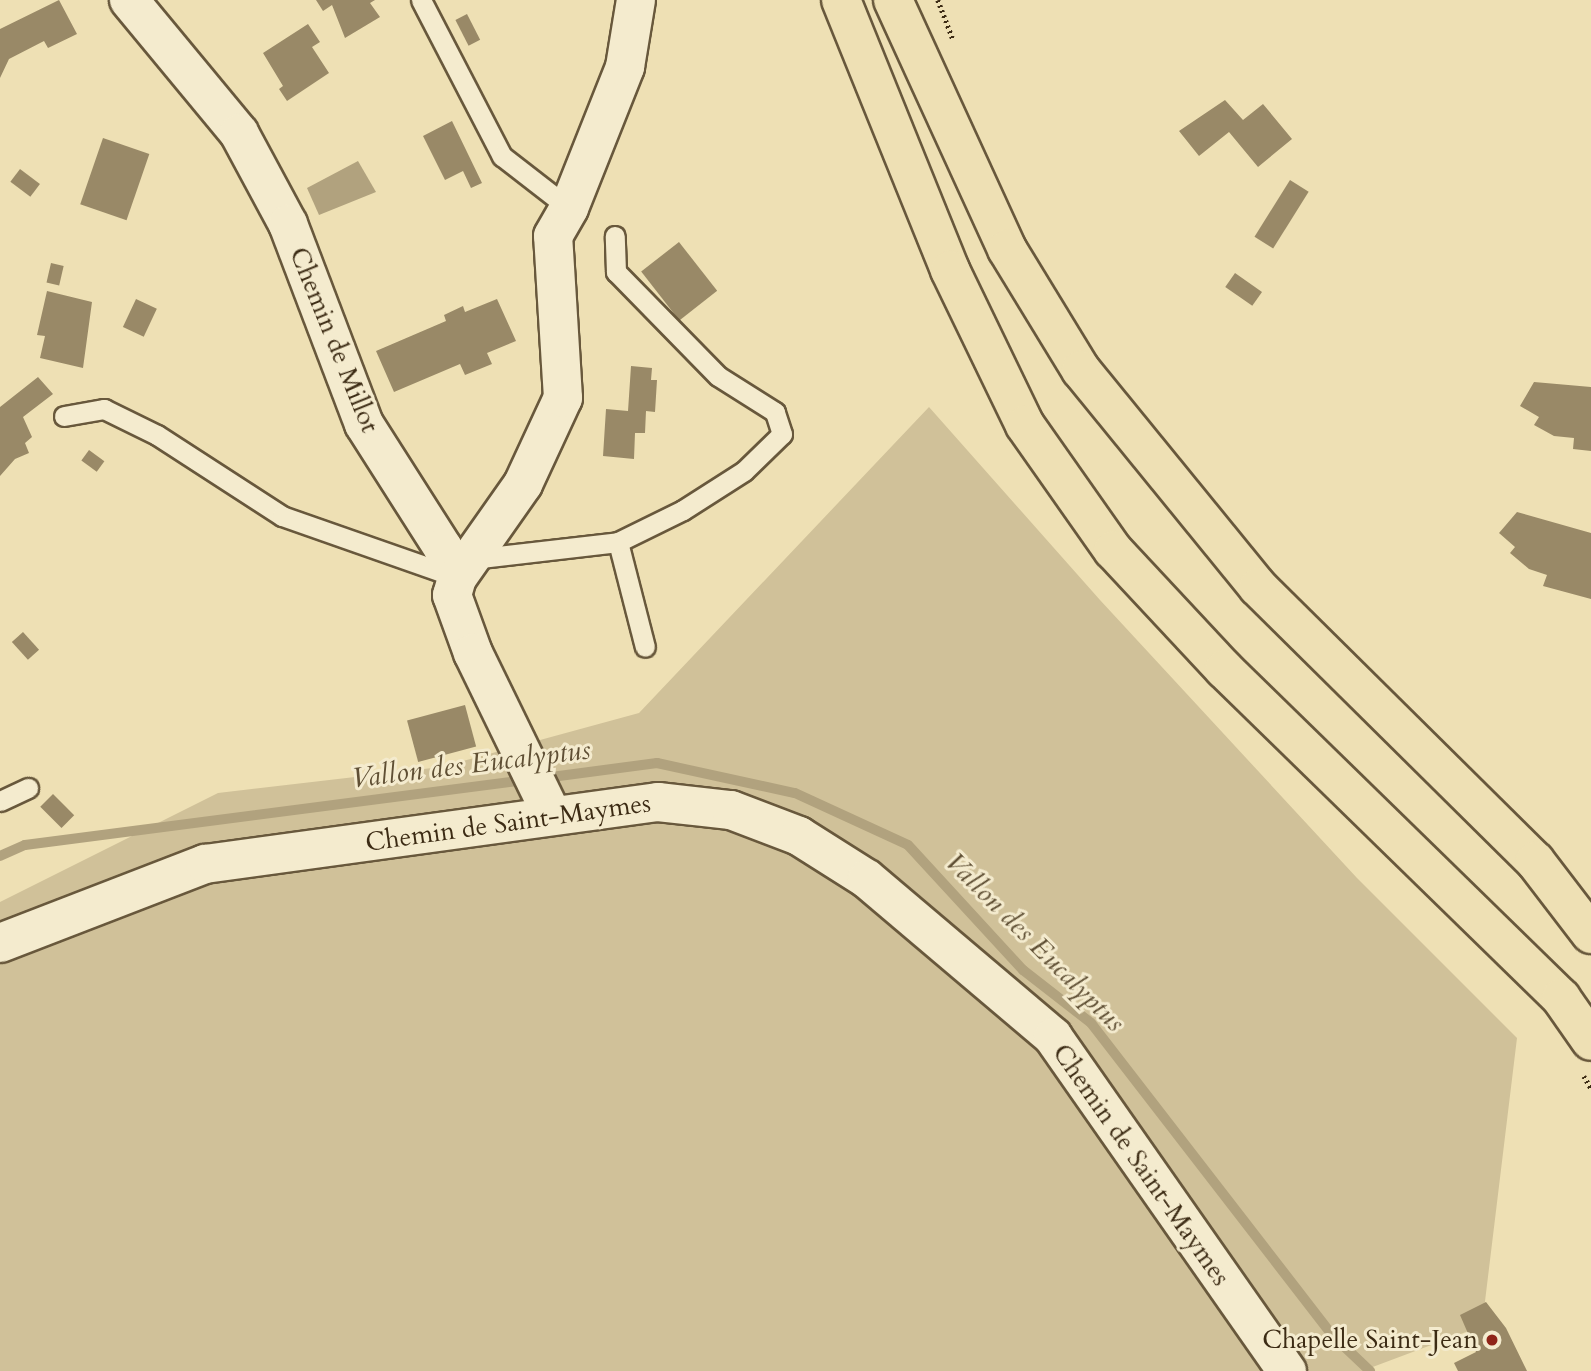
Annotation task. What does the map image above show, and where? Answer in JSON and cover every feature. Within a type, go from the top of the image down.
[{"type":"main road","points":[[841,0],[950,270],[1025,425],[1113,550],[1224,669],[1562,998],[1591,1041]]},
{"type":"main road","points":[[893,0],[1007,249],[1081,370],[1258,587],[1535,862],[1591,934]]},
{"type":"street","name":"Chemin de Millot","points":[[128,0],[239,133],[288,224],[364,424],[465,569],[452,595],[473,653],[545,802]]},
{"type":"street","points":[[465,569],[523,484],[563,398],[553,236],[569,208],[625,68],[636,0]]},
{"type":"street","name":"Chemin de Saint-Maymes","points":[[0,943],[205,864],[299,848],[425,837],[545,802],[658,802],[732,810],[799,836],[867,879],[1053,1037],[1287,1371]]},
{"type":"lane","points":[[421,0],[502,156],[569,208]]},
{"type":"lane","points":[[64,416],[104,409],[157,435],[282,516],[465,569],[618,542],[744,471],[782,434],[775,412],[718,376],[616,272],[615,236]]},
{"type":"lane","points":[[618,542],[645,647]]},
{"type":"lane","points":[[0,801],[29,788]]},
{"type":"path","points":[[938,0],[955,45]]},
{"type":"shaded area","points":[[358,161],[376,192],[319,215],[307,188]]},
{"type":"shaded area","points":[[929,407],[1100,600],[1357,878],[1517,1038],[1482,1326],[1362,1371],[0,1371],[0,902],[218,793],[441,767],[639,713]]},
{"type":"building","points":[[59,0],[77,34],[48,48],[44,41],[9,59],[0,78],[0,29]]},
{"type":"building","points":[[316,0],[375,0],[370,3],[380,17],[345,38],[332,5],[323,11]]},
{"type":"building","points":[[467,14],[480,40],[469,46],[455,20]]},
{"type":"building","points":[[308,24],[320,42],[312,47],[329,73],[287,101],[279,89],[283,86],[263,53]]},
{"type":"building","points":[[1225,100],[1243,120],[1263,104],[1292,139],[1258,167],[1229,132],[1199,156],[1179,131]]},
{"type":"building","points":[[452,121],[482,183],[471,188],[463,171],[445,180],[423,136]]},
{"type":"building","points":[[103,138],[149,154],[127,220],[80,204]]},
{"type":"building","points":[[20,169],[40,184],[30,197],[10,182]]},
{"type":"building","points":[[1290,180],[1309,192],[1273,248],[1254,237]]},
{"type":"building","points":[[679,242],[717,291],[679,320],[641,272]]},
{"type":"building","points":[[51,263],[64,266],[59,285],[47,282]]},
{"type":"building","points":[[1235,273],[1262,292],[1252,306],[1225,287]]},
{"type":"building","points":[[47,291],[92,302],[83,368],[40,358],[45,336],[37,335]]},
{"type":"building","points":[[136,299],[157,309],[144,337],[123,327]]},
{"type":"building","points":[[497,299],[516,341],[487,353],[492,364],[465,375],[460,364],[394,392],[376,351],[446,321],[444,315],[463,306],[465,312]]},
{"type":"building","points":[[631,366],[652,368],[651,380],[657,380],[655,412],[646,411],[645,433],[635,433],[634,459],[603,456],[606,409],[628,411]]},
{"type":"building","points":[[38,377],[53,394],[23,417],[32,437],[25,443],[29,453],[15,459],[0,476],[0,407]]},
{"type":"building","points":[[1534,382],[1591,387],[1591,451],[1573,449],[1574,438],[1554,436],[1534,425],[1539,417],[1520,406]]},
{"type":"building","points":[[89,450],[104,461],[97,472],[81,461]]},
{"type":"building","points":[[1517,512],[1591,533],[1591,599],[1543,586],[1547,575],[1529,569],[1510,553],[1515,547],[1499,533]]},
{"type":"building","points":[[23,632],[39,650],[28,660],[12,642]]},
{"type":"building","points":[[465,705],[476,747],[418,762],[407,721]]},
{"type":"building","points":[[53,794],[74,815],[61,828],[40,807]]},
{"type":"building","name":"Chapelle Saint-Jean","points":[[1486,1302],[1506,1328],[1527,1371],[1458,1371],[1454,1363],[1476,1352],[1460,1315]]},
{"type":"waterway","name":"Vallon des Eucalyptus","points":[[544,778],[657,763],[795,793],[908,845],[1023,970],[1091,1023],[1331,1334],[1370,1371]]},
{"type":"waterway","name":"Vallon des Eucalyptus","points":[[0,856],[25,845],[525,780]]},
{"type":"place","name":"Chapelle Saint-Jean","points":[[1492,1340]]}]
